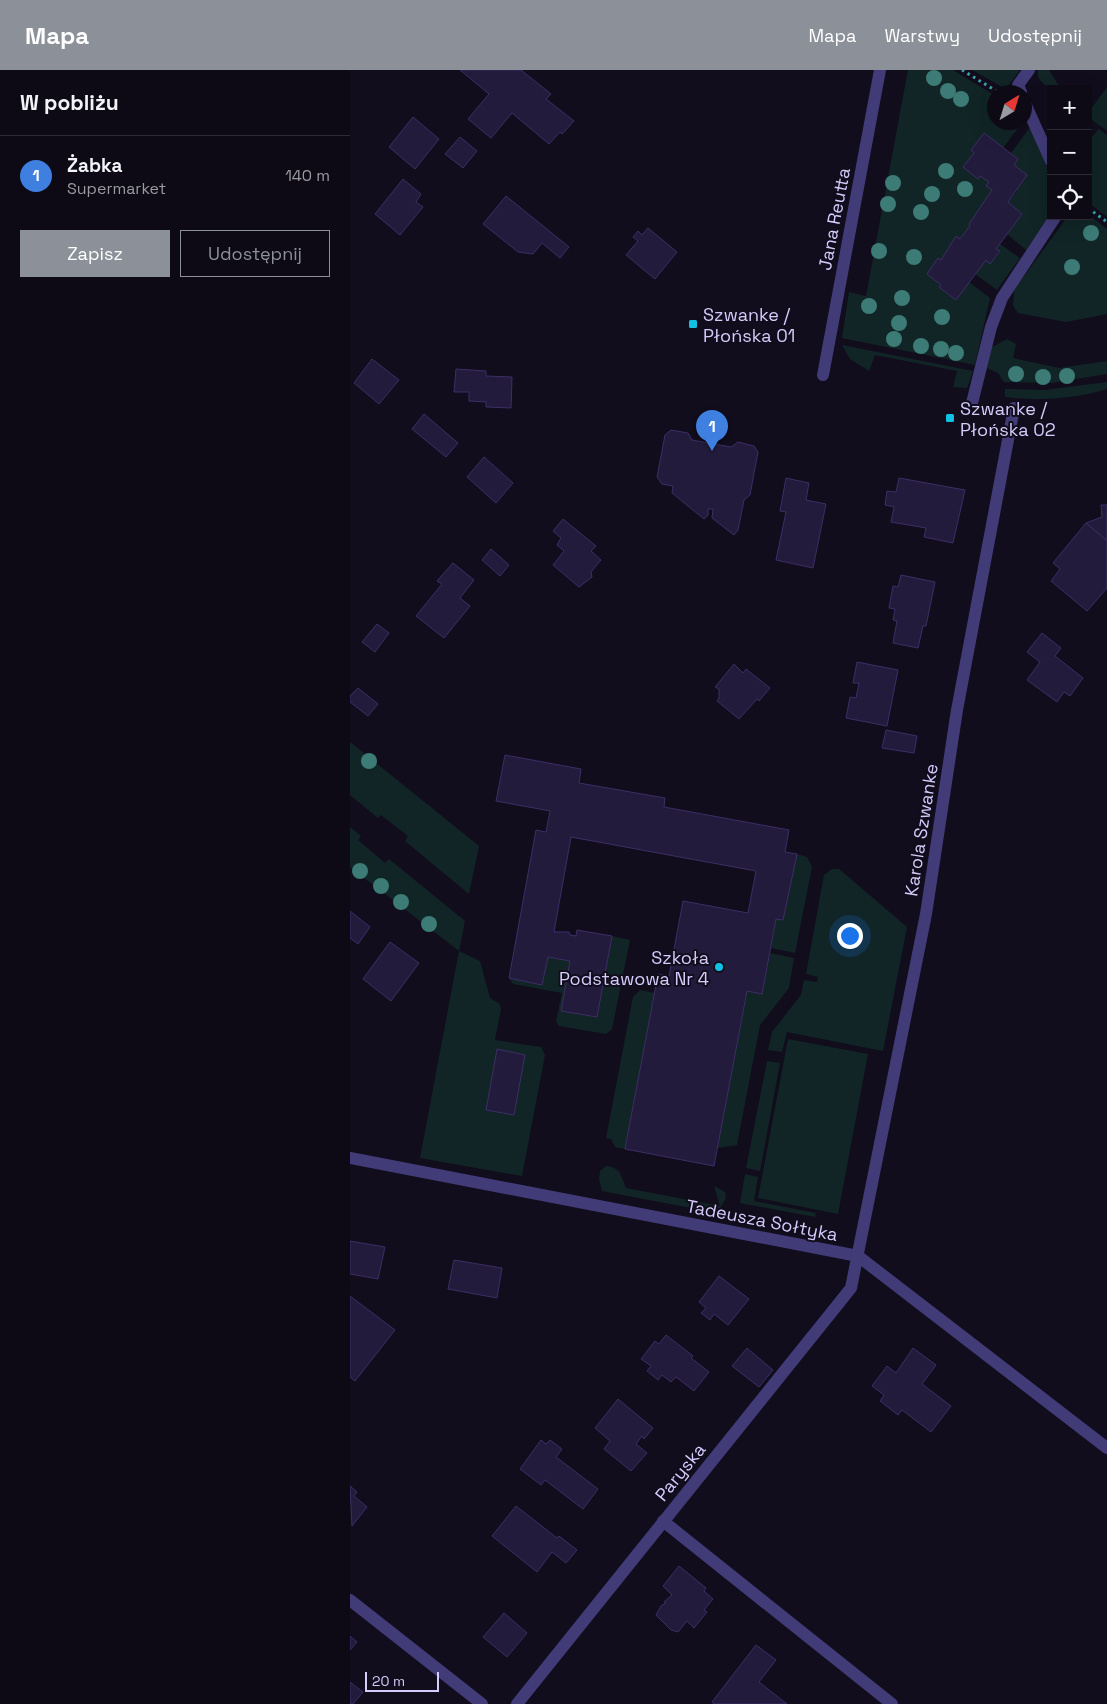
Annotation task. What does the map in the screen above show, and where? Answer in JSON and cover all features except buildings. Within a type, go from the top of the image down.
[{"type":"street","name":"Jana Reutta","points":[[823,375],[880,70]]},
{"type":"street","points":[[1019,85],[1029,70]]},
{"type":"street","points":[[1032,118],[1047,152]]},
{"type":"street","points":[[972,403],[991,327],[1002,298],[1053,220]]},
{"type":"street","name":"Karola Szwanke","points":[[858,1256],[926,914],[957,710],[1014,408]]},
{"type":"street","name":"Tadeusza Sołtyka","points":[[350,1158],[858,1256],[1107,1448]]},
{"type":"street","name":"Paryska","points":[[516,1704],[851,1288],[858,1256]]},
{"type":"street","points":[[663,1521],[892,1704]]},
{"type":"street","points":[[350,1600],[482,1704]]},
{"type":"path","points":[[962,70],[987,85]]},
{"type":"path","points":[[1092,211],[1107,222]]},
{"type":"green space","points":[[908,70],[953,70],[987,91],[987,130],[1017,130],[1003,148],[984,133],[971,150],[974,153],[963,167],[978,179],[980,176],[989,182],[986,186],[992,190],[960,239],[956,236],[941,260],[938,259],[927,274],[941,285],[939,287],[956,300],[969,282],[990,298],[975,365],[842,338],[849,292],[866,296]]},
{"type":"green space","points":[[972,70],[1020,70],[1009,85],[999,85]]},
{"type":"green space","points":[[1038,70],[1049,70],[1058,85],[1047,86],[1039,79]]},
{"type":"green space","points":[[1107,87],[1107,131],[1092,120],[1092,108]]},
{"type":"green space","points":[[1032,127],[1035,129],[1047,166],[1047,220],[1026,250],[1007,234],[1022,214],[1008,202],[1017,191],[1014,165],[1018,159],[1011,153],[1028,130],[1032,130]]},
{"type":"green space","points":[[1099,129],[1107,135],[1107,217],[1092,205],[1092,137]]},
{"type":"green space","points":[[1092,217],[1107,229],[1107,314],[1066,322],[1018,313],[1013,306],[1014,290],[1065,220],[1092,220]]},
{"type":"green space","points":[[1000,244],[1020,258],[997,290],[975,274],[986,260],[991,263],[1000,252],[996,249]]},
{"type":"green space","points":[[1007,339],[1016,344],[1013,358],[1059,368],[1107,361],[1107,374],[1052,383],[1004,382],[998,373],[987,368],[992,347]]},
{"type":"green space","points":[[842,345],[973,371],[967,388],[953,387],[957,371],[875,355],[869,371],[850,359]]},
{"type":"green space","points":[[1107,382],[1107,389],[1070,397],[1031,399],[1005,397],[1005,389],[1045,390]]},
{"type":"green space","points":[[350,742],[479,846],[469,894],[405,841],[408,836],[381,815],[378,818],[350,795]]},
{"type":"green space","points":[[350,827],[361,836],[358,840],[385,863],[389,859],[465,921],[459,951],[350,867]]},
{"type":"green space","points":[[797,854],[807,857],[812,867],[795,953],[771,948],[776,919],[783,920]]},
{"type":"green space","points":[[832,869],[839,869],[907,927],[883,1051],[787,1032],[782,1052],[768,1050],[772,1032],[801,995],[804,980],[817,982],[818,977],[806,974],[824,875]]},
{"type":"green space","points":[[612,936],[630,940],[612,1029],[606,1034],[559,1026],[556,1021],[562,993],[513,984],[509,978],[542,985],[548,957],[570,961],[561,1011],[597,1017]]},
{"type":"green space","points":[[459,951],[480,961],[490,998],[500,1004],[501,1009],[495,1040],[541,1047],[545,1055],[522,1176],[420,1158]]},
{"type":"green space","points":[[770,953],[794,958],[789,988],[760,1025],[737,1145],[717,1148],[747,991],[762,994]]},
{"type":"green space","points":[[640,990],[655,993],[625,1149],[615,1147],[611,1139],[606,1138],[633,997]]},
{"type":"green space","points":[[788,1039],[868,1054],[838,1214],[758,1198]]},
{"type":"green space","points":[[767,1061],[780,1063],[760,1171],[746,1168]]},
{"type":"green space","points":[[606,1166],[618,1170],[626,1188],[720,1206],[714,1186],[725,1192],[726,1198],[717,1213],[602,1191],[599,1179],[600,1171]]},
{"type":"green space","points":[[745,1174],[758,1177],[754,1201],[816,1213],[815,1217],[740,1203]]},
{"type":"place","name":"Szwanke / Płońska 01","points":[[693,324]]},
{"type":"place","name":"Szwanke / Płońska 02","points":[[950,418]]},
{"type":"place","name":"Żabka","points":[[712,451]]},
{"type":"place","name":"Szkoła Podstawowa Nr 4","points":[[719,967]]}]
